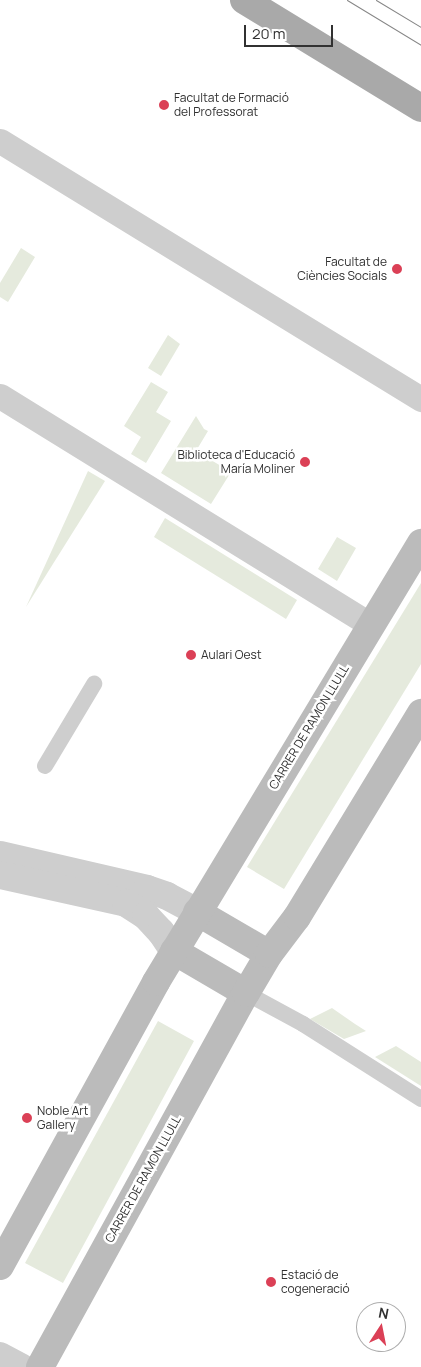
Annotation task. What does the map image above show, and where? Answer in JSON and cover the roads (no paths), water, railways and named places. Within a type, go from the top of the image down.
[{"type":"main road","points":[[244,0],[421,108]]},
{"type":"main road","name":"CARRER DE RAMON LLULL","points":[[0,1266],[174,951],[421,543]]},
{"type":"main road","name":"CARRER DE RAMON LLULL","points":[[40,1367],[246,993],[269,954],[297,917],[421,713]]},
{"type":"main road","points":[[197,912],[269,954]]},
{"type":"main road","points":[[174,951],[246,993]]},
{"type":"street","points":[[0,141],[421,399]]},
{"type":"street","points":[[0,396],[371,625]]},
{"type":"street","points":[[0,836],[42,864]]},
{"type":"street","points":[[0,854],[147,889],[167,896],[197,912]]},
{"type":"street","points":[[0,875],[126,903],[146,916],[161,932],[174,951]]},
{"type":"street","points":[[0,1356],[22,1367]]},
{"type":"lane","points":[[45,766],[94,684]]},
{"type":"lane","points":[[246,993],[303,1024],[421,1099]]},
{"type":"tram line","points":[[347,0],[421,45]]},
{"type":"tram line","points":[[376,0],[421,27]]},
{"type":"place","name":"Facultat de Formació del Professorat","points":[[164,105]]},
{"type":"place","name":"Facultat de Ciències Socials","points":[[397,269]]},
{"type":"place","name":"Biblioteca d'Educació María Moliner","points":[[305,462]]},
{"type":"place","name":"Aulari Oest","points":[[191,655]]},
{"type":"place","name":"Noble Art Gallery","points":[[27,1118]]},
{"type":"place","name":"Estació de cogeneració","points":[[271,1282]]}]
